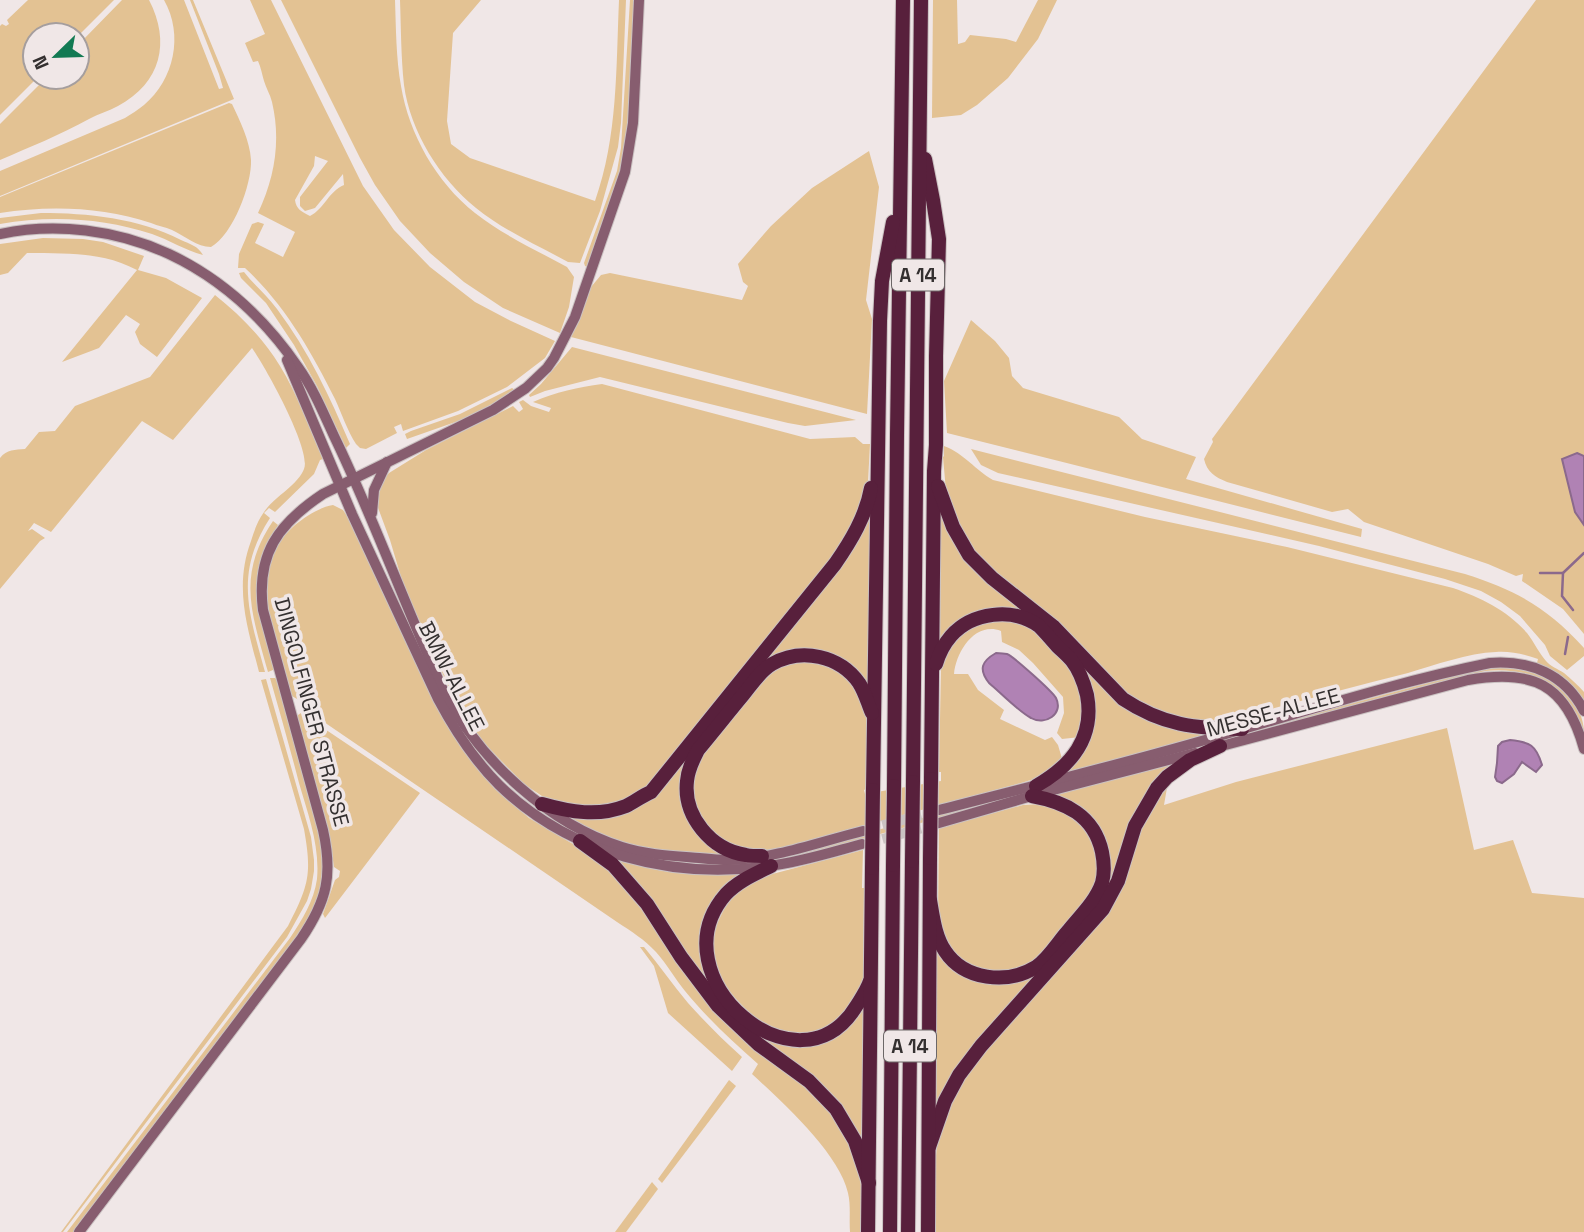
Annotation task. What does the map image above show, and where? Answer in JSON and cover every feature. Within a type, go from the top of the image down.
[{"type":"highway","name":"A 14","points":[[890,1232],[903,0]]},
{"type":"highway","name":"A 14","points":[[908,1232],[921,0]]},
{"type":"highway","points":[[919,132],[939,239],[934,471],[928,1232]]},
{"type":"highway","points":[[868,1232],[880,321],[882,281],[900,184]]},
{"type":"highway","points":[[542,804],[565,810],[599,812],[625,806],[650,792],[849,545],[868,504],[877,456]]},
{"type":"highway","points":[[934,471],[946,512],[970,555],[992,578],[1054,626],[1123,699],[1165,720],[1199,728],[1242,729]]},
{"type":"highway","points":[[930,900],[936,930],[944,949],[955,963],[967,971],[989,978],[1004,977],[1029,970],[1043,961],[1096,896],[1102,882],[1104,866],[1099,839],[1085,818],[1065,805],[1034,791],[1076,753],[1086,733],[1089,706],[1084,682],[1072,662],[1038,625],[1014,615],[986,615],[962,626],[941,650],[932,679]]},
{"type":"highway","points":[[766,861],[719,845],[698,826],[690,810],[687,782],[698,750],[759,675],[772,664],[790,657],[814,655],[840,665],[859,684],[874,719]]},
{"type":"highway","points":[[929,1146],[945,1101],[959,1075],[981,1046],[1103,909],[1118,881],[1135,826],[1157,788],[1190,760],[1220,746]]},
{"type":"highway","points":[[580,841],[613,865],[648,904],[681,957],[718,1006],[758,1044],[809,1081],[836,1109],[855,1141],[869,1183]]},
{"type":"highway","points":[[766,861],[726,894],[717,907],[707,934],[708,962],[712,977],[736,1010],[756,1028],[779,1038],[801,1040],[816,1037],[837,1028],[847,1019],[871,977]]},
{"type":"main road","name":"DINGOLFINGER STRASSE","points":[[79,1232],[301,939],[321,904],[329,873],[327,845],[266,626],[261,589],[266,557],[284,525],[305,506],[354,478],[503,405],[538,377],[554,358],[575,317],[621,189],[630,152],[639,0]]},
{"type":"main road","name":"BMW-ALLEE","points":[[0,234],[52,228],[120,235],[163,251],[223,286],[281,346],[298,366],[311,388],[354,478],[444,692],[477,741],[510,778],[572,825],[621,847],[658,856],[766,861]]},
{"type":"main road","name":"BMW-ALLEE","points":[[281,346],[340,486],[438,699],[467,748],[499,785],[543,820],[580,841],[637,860],[694,870],[746,869],[766,861]]},
{"type":"main road","points":[[373,523],[374,490],[387,462]]},
{"type":"main road","name":"MESSE-ALLEE","points":[[939,823],[1034,791],[1242,729],[1466,667],[1506,661],[1529,665],[1549,674],[1568,689],[1584,711]]},
{"type":"main road","name":"MESSE-ALLEE","points":[[939,810],[1034,791],[1220,746],[1468,680],[1492,676],[1527,679],[1538,683],[1558,698],[1576,725],[1584,749]]},
{"type":"main road","points":[[766,861],[785,851],[863,831]]},
{"type":"main road","points":[[766,861],[862,844]]},
{"type":"shaded area","points":[[28,0],[114,0],[91,23],[21,21],[21,91],[24,91],[0,115],[0,26],[9,24],[7,20]]},
{"type":"shaded area","points":[[122,0],[149,0],[156,16],[160,46],[153,73],[144,86],[133,97],[115,108],[0,160],[0,124],[33,91],[91,91],[91,32]]},
{"type":"shaded area","points":[[164,0],[184,0],[219,89],[223,88],[190,0],[193,0],[234,99],[0,196],[0,171],[125,118],[154,95],[163,83],[173,56],[174,28]]},
{"type":"shaded area","points":[[250,0],[271,0],[363,186],[394,230],[430,267],[475,302],[555,341],[545,358],[507,387],[458,411],[403,431],[401,424],[394,427],[397,433],[366,449],[356,444],[326,381],[296,329],[259,282],[245,268],[238,268],[239,254],[252,224],[264,224],[255,243],[283,257],[295,232],[258,213],[269,186],[275,158],[275,116],[258,61],[253,62],[245,43],[265,34]],"holes":[[[315,156],[328,161],[300,197],[300,206],[305,211],[315,208],[343,174],[344,185],[334,191],[310,216],[298,208],[295,200],[314,166]]]},
{"type":"shaded area","points":[[281,0],[395,0],[401,86],[410,122],[426,156],[448,187],[475,213],[508,235],[567,267],[574,277],[569,307],[560,333],[503,308],[464,282],[430,253],[400,221],[360,158]]},
{"type":"shaded area","points":[[400,0],[481,0],[453,33],[447,121],[451,144],[470,158],[595,201],[603,176],[612,127],[619,0],[626,0],[618,147],[600,211],[580,263],[568,262],[497,223],[463,196],[439,168],[420,136],[407,102]]},
{"type":"shaded area","points":[[630,0],[634,0],[628,128],[623,163],[587,267],[584,263],[617,171],[621,148]]},
{"type":"shaded area","points":[[933,0],[957,0],[958,44],[965,42],[970,35],[1016,42],[1038,0],[1057,0],[1038,39],[1008,78],[961,115],[932,118]]},
{"type":"shaded area","points":[[1536,0],[1584,0],[1584,456],[1577,453],[1575,512],[1584,525],[1584,634],[1563,609],[1522,581],[1523,574],[1516,576],[1364,522],[1348,509],[1332,512],[1227,482],[1212,474],[1204,459],[1212,439]]},
{"type":"shaded area","points":[[232,104],[247,138],[250,170],[245,195],[234,221],[211,247],[196,243],[169,229],[114,214],[57,208],[0,213],[0,197]]},
{"type":"shaded area","points":[[869,151],[879,187],[866,300],[872,319],[867,414],[571,337],[591,287],[601,275],[610,273],[742,300],[748,286],[743,282],[738,264],[771,226],[812,188]]},
{"type":"shaded area","points":[[41,213],[95,216],[148,226],[191,244],[203,255],[152,234],[96,221],[58,219],[0,224],[0,218]]},
{"type":"shaded area","points":[[43,238],[103,242],[144,256],[138,270],[166,278],[202,298],[157,357],[140,344],[135,332],[140,324],[126,315],[99,348],[62,362],[137,270],[110,259],[70,254],[27,253],[8,273],[0,275],[0,244]]},
{"type":"shaded area","points":[[244,272],[277,309],[308,357],[350,444],[346,448],[294,345],[266,303],[241,278],[239,273]]},
{"type":"shaded area","points":[[215,295],[250,328],[273,356],[292,388],[323,459],[314,474],[275,512],[269,508],[264,513],[270,518],[252,557],[248,576],[250,612],[265,672],[259,672],[244,607],[243,574],[246,558],[262,515],[301,475],[305,459],[286,408],[252,348],[173,440],[142,421],[51,532],[34,523],[28,531],[32,529],[45,538],[0,589],[0,458],[8,451],[25,449],[39,432],[55,431],[75,406],[150,377]]},
{"type":"shaded area","points":[[971,320],[995,341],[1009,358],[1012,376],[1023,388],[1119,417],[1142,439],[1196,457],[1186,479],[1362,529],[1361,537],[947,433],[944,381]]},
{"type":"shaded area","points":[[572,347],[856,420],[805,426],[600,377],[530,397]]},
{"type":"shaded area","points":[[602,384],[810,439],[855,437],[863,444],[870,444],[868,482],[864,498],[844,544],[639,795],[590,810],[545,798],[524,784],[482,741],[454,699],[404,587],[376,496],[389,473],[426,450],[513,406],[519,412],[523,409],[519,402],[523,400],[549,412],[551,408],[533,402],[567,390]]},
{"type":"shaded area","points":[[512,388],[515,390],[485,409],[407,439],[405,434],[411,431],[460,414]]},
{"type":"shaded area","points":[[944,446],[958,453],[993,480],[1453,588],[1493,606],[1511,618],[1527,633],[1548,663],[1577,684],[1584,692],[1584,701],[1548,668],[1537,663],[1538,659],[1501,652],[1463,657],[1232,720],[1198,722],[1157,711],[1126,694],[983,561],[964,538],[946,491]]},
{"type":"shaded area","points":[[971,449],[1483,580],[1516,594],[1544,611],[1584,648],[1584,656],[1567,670],[1550,656],[1545,645],[1520,616],[1481,591],[1319,546],[998,473],[981,465]]},
{"type":"shaded area","points":[[1577,453],[1584,456],[1584,525],[1575,512],[1562,459]]},
{"type":"shaded area","points":[[938,503],[948,523],[1110,692],[1212,734],[1060,775],[1093,710],[1053,634],[995,611],[938,650]]},
{"type":"shaded area","points":[[870,504],[870,698],[859,677],[789,654],[696,747],[684,798],[730,857],[672,853],[629,844],[560,813],[641,802],[841,561]]},
{"type":"shaded area","points":[[333,505],[343,510],[347,516],[436,706],[462,749],[494,788],[529,818],[588,853],[621,878],[678,960],[805,1082],[842,1125],[857,1162],[861,1185],[861,1232],[850,1232],[848,1193],[843,1178],[822,1145],[752,1074],[758,1064],[702,1011],[652,948],[633,932],[321,720],[310,706],[290,694],[268,606],[267,584],[271,563],[280,543],[295,525],[318,510]]},
{"type":"shaded area","points":[[273,521],[278,525],[267,544],[258,578],[259,611],[273,666],[273,670],[268,672],[253,613],[251,578],[254,560]]},
{"type":"shaded area","points":[[990,618],[1031,625],[1068,662],[1083,689],[1080,737],[1062,739],[1057,733],[1064,713],[1063,697],[1019,650],[1002,642],[1001,631],[983,630],[968,640],[954,674],[968,674],[978,690],[1004,710],[1000,719],[1045,740],[1052,737],[1058,745],[1063,762],[1034,779],[1021,783],[778,849],[753,852],[715,838],[693,808],[694,765],[759,680],[789,661],[827,662],[855,684],[867,714],[865,794],[941,781],[941,667],[956,637]]},
{"type":"shaded area","points":[[996,653],[1011,656],[1053,694],[1058,704],[1052,717],[1042,720],[1031,718],[989,683],[983,674],[983,666],[987,659]]},
{"type":"shaded area","points":[[1498,666],[1536,673],[1565,692],[1579,711],[1584,733],[1569,703],[1547,683],[1519,672],[1485,671],[780,861],[780,856]]},
{"type":"shaded area","points":[[270,678],[278,681],[322,846],[324,870],[321,890],[307,923],[74,1232],[67,1232],[290,938],[313,895],[317,879],[315,842]]},
{"type":"shaded area","points":[[266,679],[311,837],[314,871],[307,901],[287,937],[61,1232],[288,926],[300,900],[308,869],[304,829],[261,680]]},
{"type":"shaded area","points":[[301,713],[420,793],[325,918],[323,914],[340,871],[334,867],[330,841],[297,720]]},
{"type":"shaded area","points":[[1447,728],[1474,850],[1513,840],[1532,893],[1584,898],[1584,1232],[933,1232],[939,1134],[962,1078],[1100,920],[1138,828],[1168,782],[1164,805],[1236,782]]},
{"type":"shaded area","points":[[1510,740],[1531,746],[1542,765],[1536,772],[1522,762],[1514,774],[1502,783],[1495,777],[1498,746]]},
{"type":"shaded area","points":[[1180,760],[1173,768],[1115,879],[932,1117],[935,943],[943,955],[1011,981],[1087,915],[1108,856],[1054,794]]},
{"type":"shaded area","points":[[1042,804],[1074,814],[1098,846],[1098,884],[1035,961],[1002,974],[965,964],[945,943],[938,916],[939,828],[1023,805]]},
{"type":"shaded area","points":[[863,850],[863,980],[858,993],[834,1025],[797,1036],[760,1025],[717,978],[710,938],[730,897],[761,877]]},
{"type":"shaded area","points":[[610,856],[642,867],[675,873],[743,873],[724,891],[704,968],[708,982]]},
{"type":"shaded area","points":[[640,947],[644,947],[694,1010],[742,1057],[732,1071],[668,1013],[654,966]]},
{"type":"shaded area","points":[[862,1006],[866,1007],[864,1155],[858,1140],[758,1036],[800,1044]]},
{"type":"shaded area","points":[[729,1080],[736,1086],[662,1183],[658,1179]]},
{"type":"shaded area","points":[[652,1182],[658,1189],[626,1232],[615,1232]]},
{"type":"waterway","points":[[1573,610],[1562,596],[1563,573],[1584,553]]},
{"type":"waterway","points":[[1540,573],[1563,573]]},
{"type":"waterway","points":[[1565,654],[1568,637]]},
{"type":"tunnel","points":[[868,829],[937,811]]},
{"type":"tunnel","points":[[868,843],[937,824]]}]
